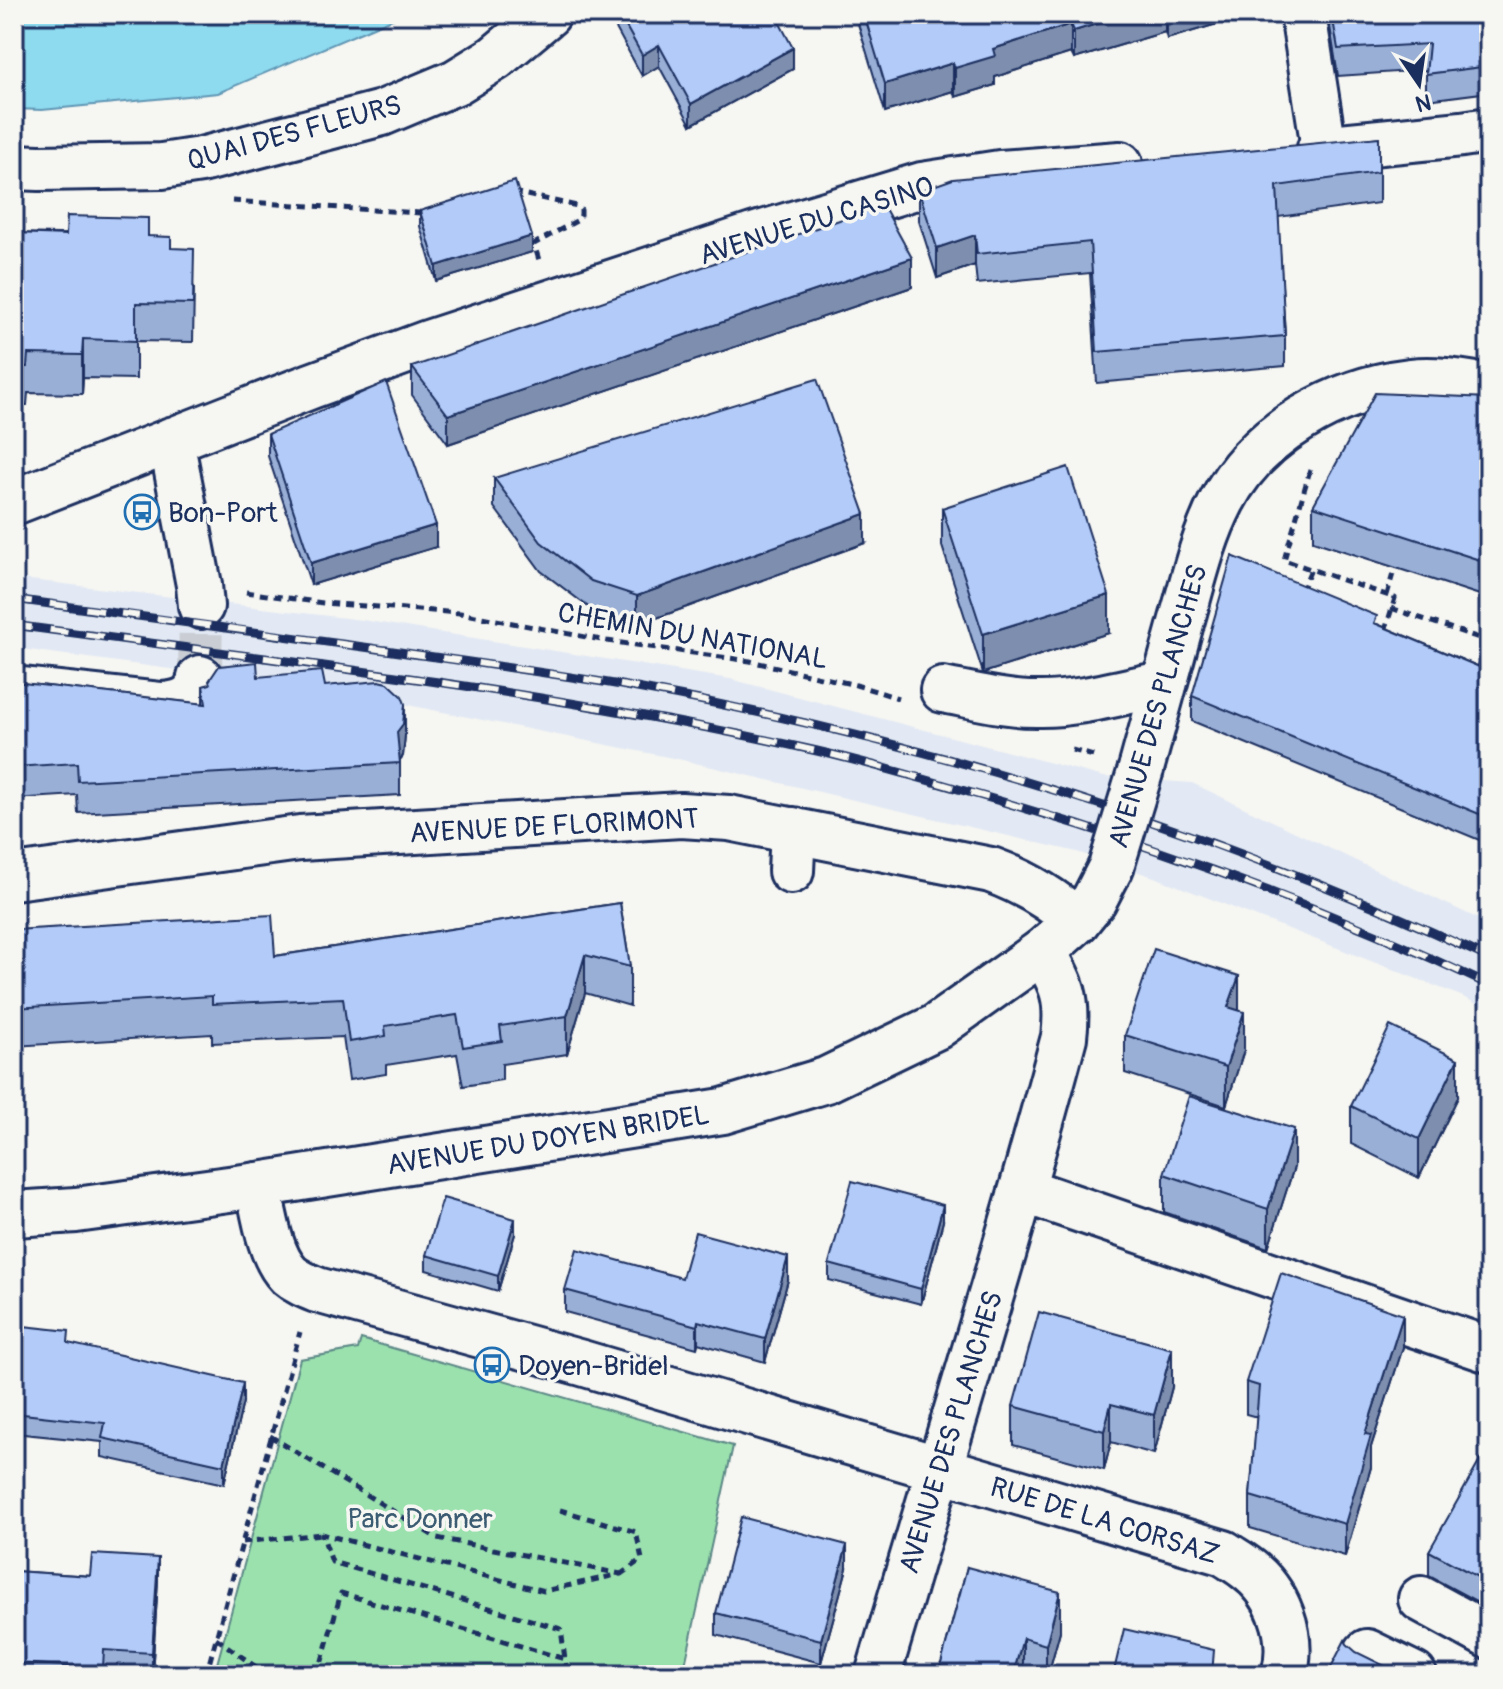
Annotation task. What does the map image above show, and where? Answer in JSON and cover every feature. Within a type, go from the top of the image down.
[{"type":"street","name":"QUAI DES FLEURS","points":[[14,167],[162,166],[201,160],[382,113],[456,82],[495,58],[548,14]]},
{"type":"street","points":[[1303,14],[1324,148]]},
{"type":"street","points":[[1278,152],[1489,130]]},
{"type":"street","name":"AVENUE DU CASINO","points":[[14,502],[428,343],[753,236],[922,185],[1000,173],[1155,161]]},
{"type":"street","name":"AVENUE DES PLANCHES","points":[[878,1675],[1023,1190],[1064,1037],[1067,1015],[1065,996],[1043,951],[1077,921],[1094,900],[1111,867],[1203,543],[1223,498],[1251,459],[1294,424],[1323,406],[1372,388],[1413,381],[1449,381],[1489,387]]},
{"type":"street","points":[[171,440],[200,596]]},
{"type":"street","points":[[14,689],[162,705],[179,704],[191,697],[200,678]]},
{"type":"street","points":[[926,696],[1024,704],[1063,703],[1164,684]]},
{"type":"street","name":"AVENUE DE FLORIMONT","points":[[14,877],[300,838],[681,815],[729,818],[792,850],[991,870],[1036,890],[1077,921]]},
{"type":"street","name":"AVENUE DU DOYEN BRIDEL","points":[[14,1214],[76,1210],[258,1185],[723,1111],[826,1080],[936,1027],[1043,951]]},
{"type":"street","name":"RUE DE LA CORSAZ","points":[[258,1185],[273,1247],[287,1273],[299,1282],[395,1329],[582,1363],[1224,1553],[1248,1568],[1270,1593],[1283,1618],[1288,1645],[1284,1675]]},
{"type":"street","points":[[1023,1190],[1489,1350]]},
{"type":"street","points":[[1421,1599],[1489,1636]]},
{"type":"street","points":[[1367,1652],[1414,1675]]},
{"type":"path","points":[[508,192],[577,206],[581,210],[578,220],[534,244],[552,303]]},
{"type":"path","points":[[220,201],[420,213],[435,210]]},
{"type":"path","points":[[1294,424],[1313,459],[1284,560],[1395,598],[1383,635]]},
{"type":"path","points":[[1301,595],[1311,569]]},
{"type":"path","points":[[1387,595],[1394,570]]},
{"type":"path","name":"CHEMIN DU NATIONAL","points":[[200,596],[460,613],[607,641],[750,661],[856,685],[926,696]]},
{"type":"path","points":[[1391,608],[1488,642],[1475,679]]},
{"type":"path","points":[[1069,749],[1141,769]]},
{"type":"path","points":[[206,1675],[295,1347],[317,1290]]},
{"type":"path","points":[[270,1436],[437,1538],[621,1574]]},
{"type":"path","points":[[242,1542],[322,1534],[544,1591],[621,1574],[642,1559],[636,1532],[560,1510]]},
{"type":"path","points":[[322,1534],[332,1562],[561,1629],[567,1675]]},
{"type":"path","points":[[318,1675],[341,1593],[565,1659]]},
{"type":"path","points":[[216,1637],[267,1675]]},
{"type":"shaded area","points":[[14,578],[362,620],[730,679],[1104,777],[1192,783],[1489,924],[1489,1010],[1461,996],[1157,878],[1077,852],[678,759],[348,693],[14,648]]},
{"type":"green space","name":"Parc Donner","points":[[361,1339],[733,1446],[683,1674],[686,1675],[214,1675],[300,1359],[358,1349]]},
{"type":"water","points":[[14,14],[404,14],[218,93],[42,110],[14,109]]},
{"type":"building","points":[[619,14],[775,14],[793,48],[691,104],[659,45],[642,55]]},
{"type":"building","points":[[864,14],[1129,14],[1074,31],[1071,24],[993,49],[995,56],[955,68],[953,63],[885,84]]},
{"type":"building","points":[[1332,14],[1489,14],[1489,66],[1426,74],[1429,44],[1338,49]]},
{"type":"building","points":[[1379,137],[1379,172],[1277,186],[1285,336],[1097,352],[1090,242],[977,254],[975,235],[937,248],[919,191],[953,179]]},
{"type":"building","points":[[515,181],[532,236],[436,266],[420,211]]},
{"type":"building","points":[[883,205],[912,258],[448,415],[412,367]]},
{"type":"building","points":[[67,216],[148,218],[148,236],[171,237],[171,248],[194,249],[193,304],[136,303],[136,341],[83,339],[82,355],[28,354],[27,367],[14,367],[14,233],[66,235]]},
{"type":"building","points":[[817,379],[865,514],[637,596],[591,581],[541,542],[494,478]]},
{"type":"building","points":[[386,382],[436,525],[311,563],[268,434]]},
{"type":"building","points":[[1375,393],[1489,398],[1489,563],[1313,506]]},
{"type":"building","points":[[1068,467],[1109,595],[983,634],[942,508]]},
{"type":"building","points":[[1232,556],[1377,616],[1374,623],[1489,671],[1489,818],[1192,696]]},
{"type":"building","points":[[257,662],[258,677],[322,671],[325,686],[379,681],[388,683],[402,696],[405,704],[403,724],[397,732],[400,763],[78,781],[77,763],[14,767],[14,682],[206,704],[203,686],[210,684],[219,666]]},
{"type":"building","points":[[620,903],[630,967],[585,955],[567,1016],[500,1026],[502,1041],[463,1047],[457,1015],[385,1026],[386,1036],[349,1042],[343,998],[212,1004],[212,996],[14,1008],[14,930],[272,915],[275,956]]},
{"type":"building","points":[[1154,949],[1239,976],[1228,1007],[1244,1012],[1226,1067],[1125,1035]]},
{"type":"building","points":[[1390,1026],[1458,1059],[1419,1139],[1351,1106]]},
{"type":"building","points":[[1189,1096],[1294,1129],[1268,1209],[1164,1174]]},
{"type":"building","points":[[852,1181],[943,1205],[921,1289],[829,1264]]},
{"type":"building","points":[[443,1198],[515,1219],[498,1276],[426,1255]]},
{"type":"building","points":[[695,1232],[788,1257],[765,1339],[698,1321],[697,1326],[565,1290],[577,1249],[682,1278]]},
{"type":"building","points":[[1281,1273],[1403,1315],[1365,1434],[1371,1435],[1345,1524],[1250,1496],[1259,1386],[1246,1382]]},
{"type":"building","points":[[1039,1312],[1172,1349],[1154,1415],[1111,1404],[1104,1431],[1013,1406]]},
{"type":"building","points":[[14,1325],[69,1331],[68,1343],[243,1383],[224,1465],[102,1438],[105,1423],[14,1413]]},
{"type":"building","points":[[1489,1457],[1489,1583],[1429,1551],[1481,1459],[1486,1462]]},
{"type":"building","points":[[741,1517],[847,1545],[821,1640],[716,1613]]},
{"type":"building","points":[[92,1554],[158,1558],[152,1653],[104,1650],[103,1668],[14,1663],[14,1571],[90,1576]]},
{"type":"building","points":[[967,1567],[1060,1592],[1046,1645],[1023,1638],[1013,1675],[938,1675]]},
{"type":"building","points":[[1124,1629],[1214,1650],[1212,1675],[1113,1675]]},
{"type":"building","points":[[1345,1640],[1356,1652],[1403,1675],[1327,1675]]},
{"type":"tunnel","points":[[200,678],[201,606]]},
{"type":"railway","points":[[14,599],[590,680],[844,732],[1064,793],[1172,829],[1385,911],[1489,958]]},
{"type":"railway","points":[[14,625],[518,694],[718,730],[836,756],[1038,812],[1170,855],[1363,929],[1489,985]]},
{"type":"place","name":"Bon-Port","points":[[142,512]]},
{"type":"place","name":"Doyen-Bridel","points":[[492,1365]]}]
